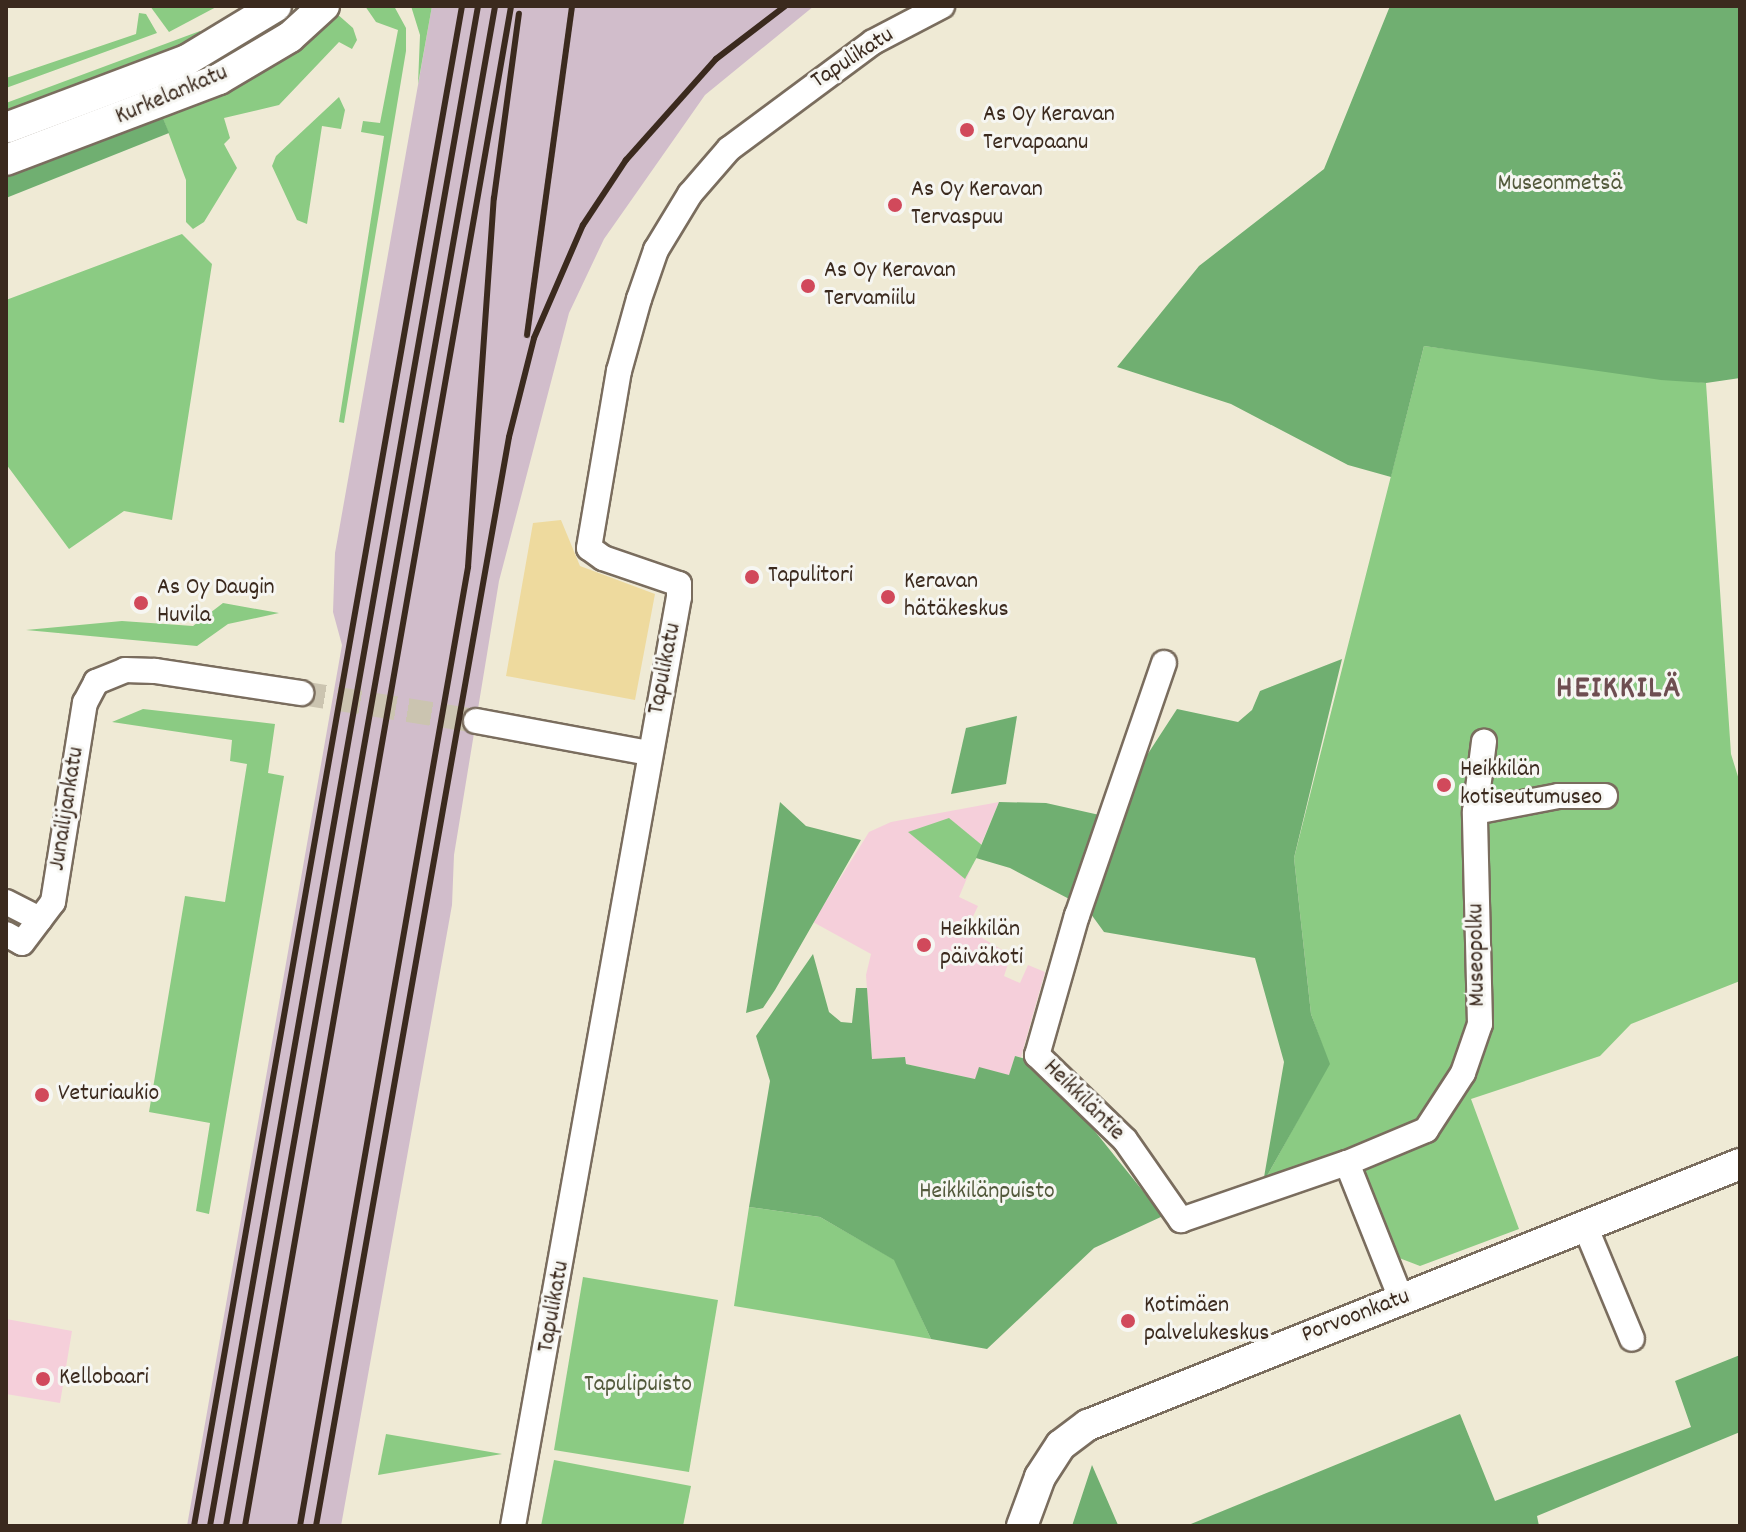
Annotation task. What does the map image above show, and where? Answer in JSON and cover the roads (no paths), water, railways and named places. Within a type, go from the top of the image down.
[{"type":"street","name":"Kurkelankatu","points":[[6,128],[187,60],[276,6]]},
{"type":"street","name":"Kurkelankatu","points":[[6,160],[219,79],[290,37],[324,6]]},
{"type":"street","name":"Tapulikatu","points":[[513,1526],[679,584],[603,558],[589,548],[619,371],[656,250],[690,194],[729,149],[873,42],[942,6]]},
{"type":"street","name":"Heikkiläntie","points":[[1164,663],[1077,915],[1037,1055],[1125,1140],[1181,1220],[1347,1163]]},
{"type":"street","name":"Junailijankatu","points":[[14,938],[40,919],[53,902],[85,703],[96,682],[108,674],[155,671],[301,693]]},
{"type":"street","points":[[476,721],[649,753]]},
{"type":"street","name":"Museopolku","points":[[1347,1163],[1426,1130],[1463,1073],[1480,1024],[1475,812],[1484,742]]},
{"type":"street","points":[[1475,812],[1558,796],[1605,796]]},
{"type":"street","points":[[6,902],[40,919]]},
{"type":"street","points":[[1347,1163],[1401,1299]]},
{"type":"street","name":"Porvoonkatu","points":[[1022,1526],[1040,1477],[1061,1445],[1088,1425],[1740,1164]]},
{"type":"street","points":[[1585,1226],[1632,1339]]},
{"type":"tunnel","points":[[301,693],[476,721]]},
{"type":"railway","points":[[194,1526],[462,6]]},
{"type":"railway","points":[[210,1526],[478,6]]},
{"type":"railway","points":[[226,1526],[495,6]]},
{"type":"railway","points":[[245,1526],[511,6]]},
{"type":"railway","points":[[527,335],[572,6]]},
{"type":"railway","points":[[316,1526],[509,437],[534,338],[583,225],[626,160],[716,59],[785,6]]},
{"type":"railway","points":[[300,1526],[468,567],[494,198],[519,14]]},
{"type":"place","name":"As Oy Keravan Tervapaanu","points":[[967,130]]},
{"type":"place","name":"As Oy Keravan Tervaspuu","points":[[895,205]]},
{"type":"place","name":"As Oy Keravan Tervamiilu","points":[[808,286]]},
{"type":"place","name":"Tapulitori","points":[[752,577]]},
{"type":"place","name":"Keravan hätäkeskus","points":[[888,597]]},
{"type":"place","name":"As Oy Daugin Huvila","points":[[141,603]]},
{"type":"place","name":"Heikkilän kotiseutumuseo","points":[[1444,785]]},
{"type":"place","name":"Heikkilän päiväkoti","points":[[924,945]]},
{"type":"place","name":"Veturiaukio","points":[[42,1095]]},
{"type":"place","name":"Kotimäen palvelukeskus","points":[[1128,1321]]},
{"type":"place","name":"Kellobaari","points":[[43,1379]]},
{"type":"district","name":"HEIKKILÄ","points":[[1619,690]]},
{"type":"park label","name":"Museonmetsä","points":[[1560,185]]},
{"type":"park label","name":"Heikkilänpuisto","points":[[987,1193]]},
{"type":"park label","name":"Tapulipuisto","points":[[638,1386]]}]
